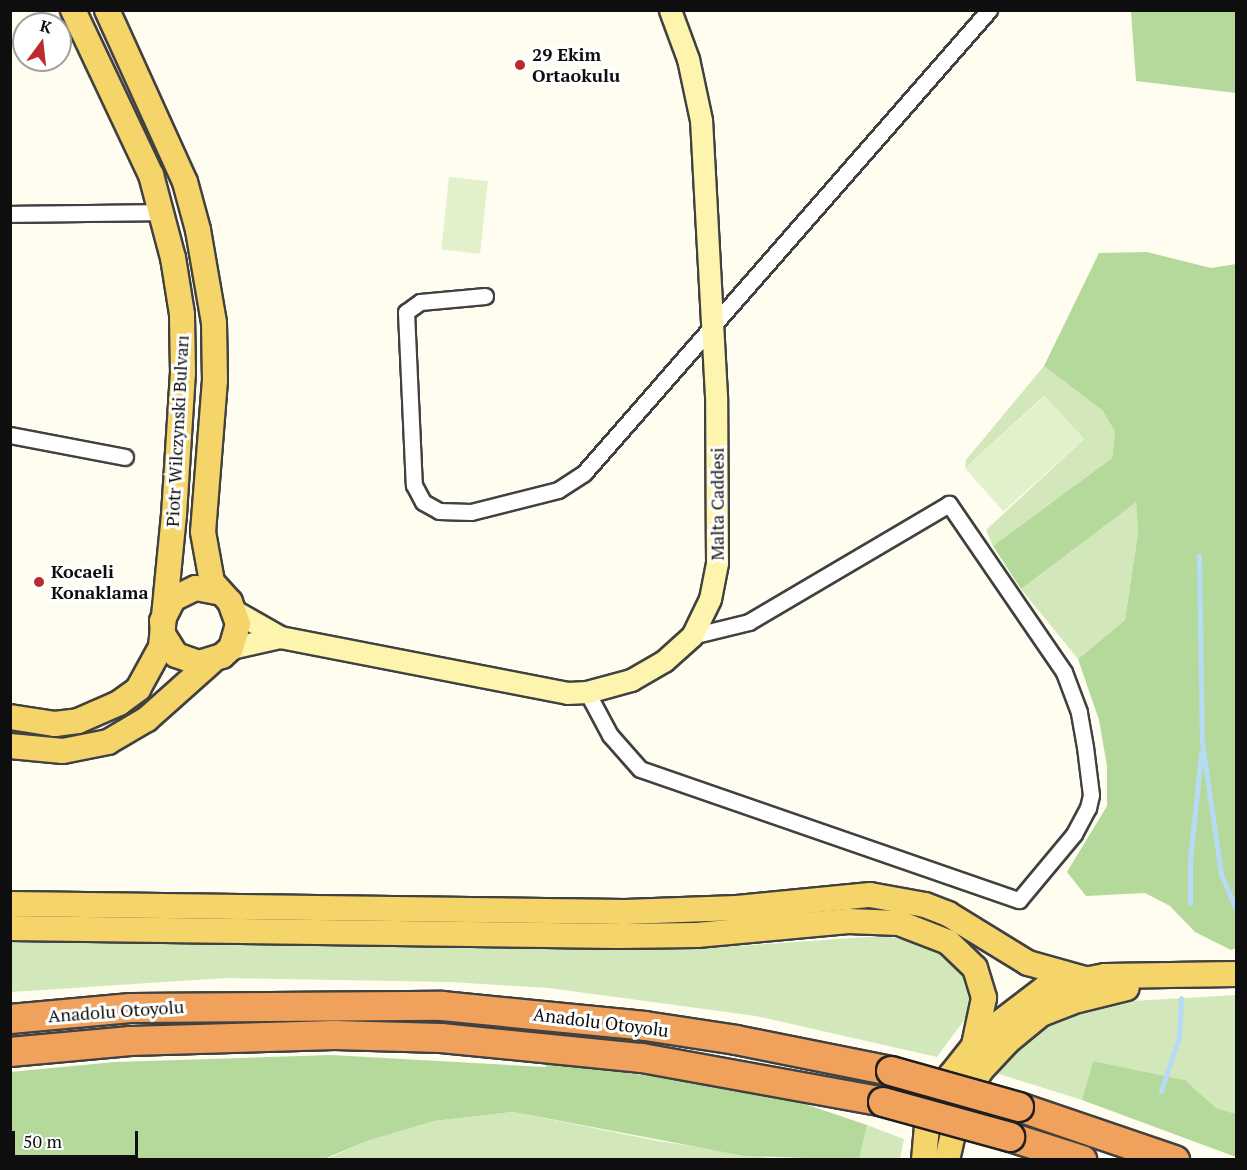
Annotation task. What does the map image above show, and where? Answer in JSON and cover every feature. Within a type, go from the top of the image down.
[{"type":"highway","name":"Anadolu Otoyolu","points":[[10,1019],[131,1008],[442,1006],[645,1026],[736,1040],[891,1071],[1019,1107],[1175,1160]]},
{"type":"highway","name":"Anadolu Otoyolu","points":[[10,1052],[141,1040],[335,1035],[441,1038],[642,1058],[729,1070],[883,1102],[1010,1137],[1082,1160]]},
{"type":"main road","name":"Piotr Wilczynski Bulvarı","points":[[10,717],[55,724],[99,714],[119,703],[148,674],[160,647],[183,373],[179,291],[164,212],[124,112],[72,10]]},
{"type":"main road","name":"Piotr Wilczynski Bulvarı","points":[[107,10],[178,164],[203,255],[215,353],[204,532],[207,568],[221,593],[236,612]]},
{"type":"main road","name":"Malta Caddesi","points":[[236,612],[280,637],[535,688],[587,693],[648,673],[692,636],[715,584],[719,544],[712,325],[701,120],[688,59],[670,10]]},
{"type":"main road","name":"Piotr Wilczynski Bulvarı","points":[[211,662],[193,662],[176,655],[165,640],[162,621],[173,599],[184,591],[196,588],[221,593]]},
{"type":"main road","points":[[10,746],[63,751],[108,742],[147,719],[211,662],[231,648],[237,631],[236,612]]},
{"type":"main road","name":"Malta Caddesi","points":[[231,648],[280,637]]},
{"type":"main road","points":[[10,904],[625,912],[737,908],[870,895],[925,905],[948,914],[1028,963],[1089,980]]},
{"type":"main road","points":[[10,928],[627,936],[697,935],[848,921],[899,923],[948,942],[975,968],[984,998],[974,1046]]},
{"type":"main road","points":[[924,1160],[927,1124],[938,1095],[974,1046],[1045,988],[1089,980],[1236,974]]},
{"type":"main road","points":[[947,1160],[959,1107],[981,1070],[1007,1042],[1041,1014],[1078,1000],[1179,975]]},
{"type":"street","points":[[485,296],[420,302],[406,312],[414,484],[423,502],[439,511],[471,512],[558,490],[575,481],[989,10]]},
{"type":"street","points":[[10,214],[164,212]]},
{"type":"street","points":[[10,435],[125,457]]},
{"type":"street","points":[[587,693],[616,744],[640,769],[1019,900],[1074,834],[1088,808],[1091,795],[1085,747],[1078,712],[1064,672],[949,504],[750,622],[692,636]]},
{"type":"green space","points":[[1131,11],[1236,11],[1236,93],[1136,81]]},
{"type":"green space","points":[[449,177],[488,181],[480,254],[441,250]]},
{"type":"green space","points":[[1147,252],[1211,268],[1236,264],[1236,948],[1231,950],[1195,932],[1170,906],[1145,893],[1086,896],[1067,872],[1107,806],[1107,766],[1099,720],[1078,659],[1125,620],[1138,533],[1136,502],[1021,589],[993,546],[1112,458],[1115,432],[1103,411],[1044,366],[1099,253]]},
{"type":"green space","points":[[1044,366],[1103,411],[1115,432],[1112,458],[993,546],[986,530],[1084,439],[1044,396],[965,468],[966,460]]},
{"type":"green space","points":[[1045,396],[1084,439],[1004,511],[965,468]]},
{"type":"green space","points":[[1136,501],[1138,533],[1125,620],[1078,659],[1021,589]]},
{"type":"green space","points":[[883,936],[915,942],[961,964],[973,1002],[965,1019],[937,1057],[756,1016],[549,988],[450,982],[225,978],[11,992],[11,942],[679,950]]},
{"type":"green space","points":[[1236,995],[1236,1114],[1216,1108],[1185,1080],[1093,1061],[1082,1100],[996,1073],[1041,1027],[1098,1003]]},
{"type":"green space","points":[[331,1055],[546,1067],[547,1062],[672,1079],[805,1104],[867,1125],[859,1160],[745,1156],[513,1112],[434,1121],[367,1141],[324,1159],[11,1159],[10,1072],[115,1062]]},
{"type":"green space","points":[[1093,1061],[1185,1080],[1216,1108],[1236,1114],[1236,1157],[1082,1100]]},
{"type":"green space","points":[[513,1112],[658,1141],[777,1159],[324,1160],[367,1141],[434,1121]]},
{"type":"green space","points":[[867,1125],[904,1139],[900,1159],[859,1160]]},
{"type":"waterway","points":[[1199,556],[1202,742],[1221,874],[1236,910]]},
{"type":"waterway","points":[[1190,903],[1190,860],[1201,753]]},
{"type":"waterway","points":[[1161,1091],[1179,1037],[1181,998]]},
{"type":"place","name":"29 Ekim Ortaokulu","points":[[520,65]]},
{"type":"place","name":"Kocaeli Konaklama","points":[[39,582]]}]
